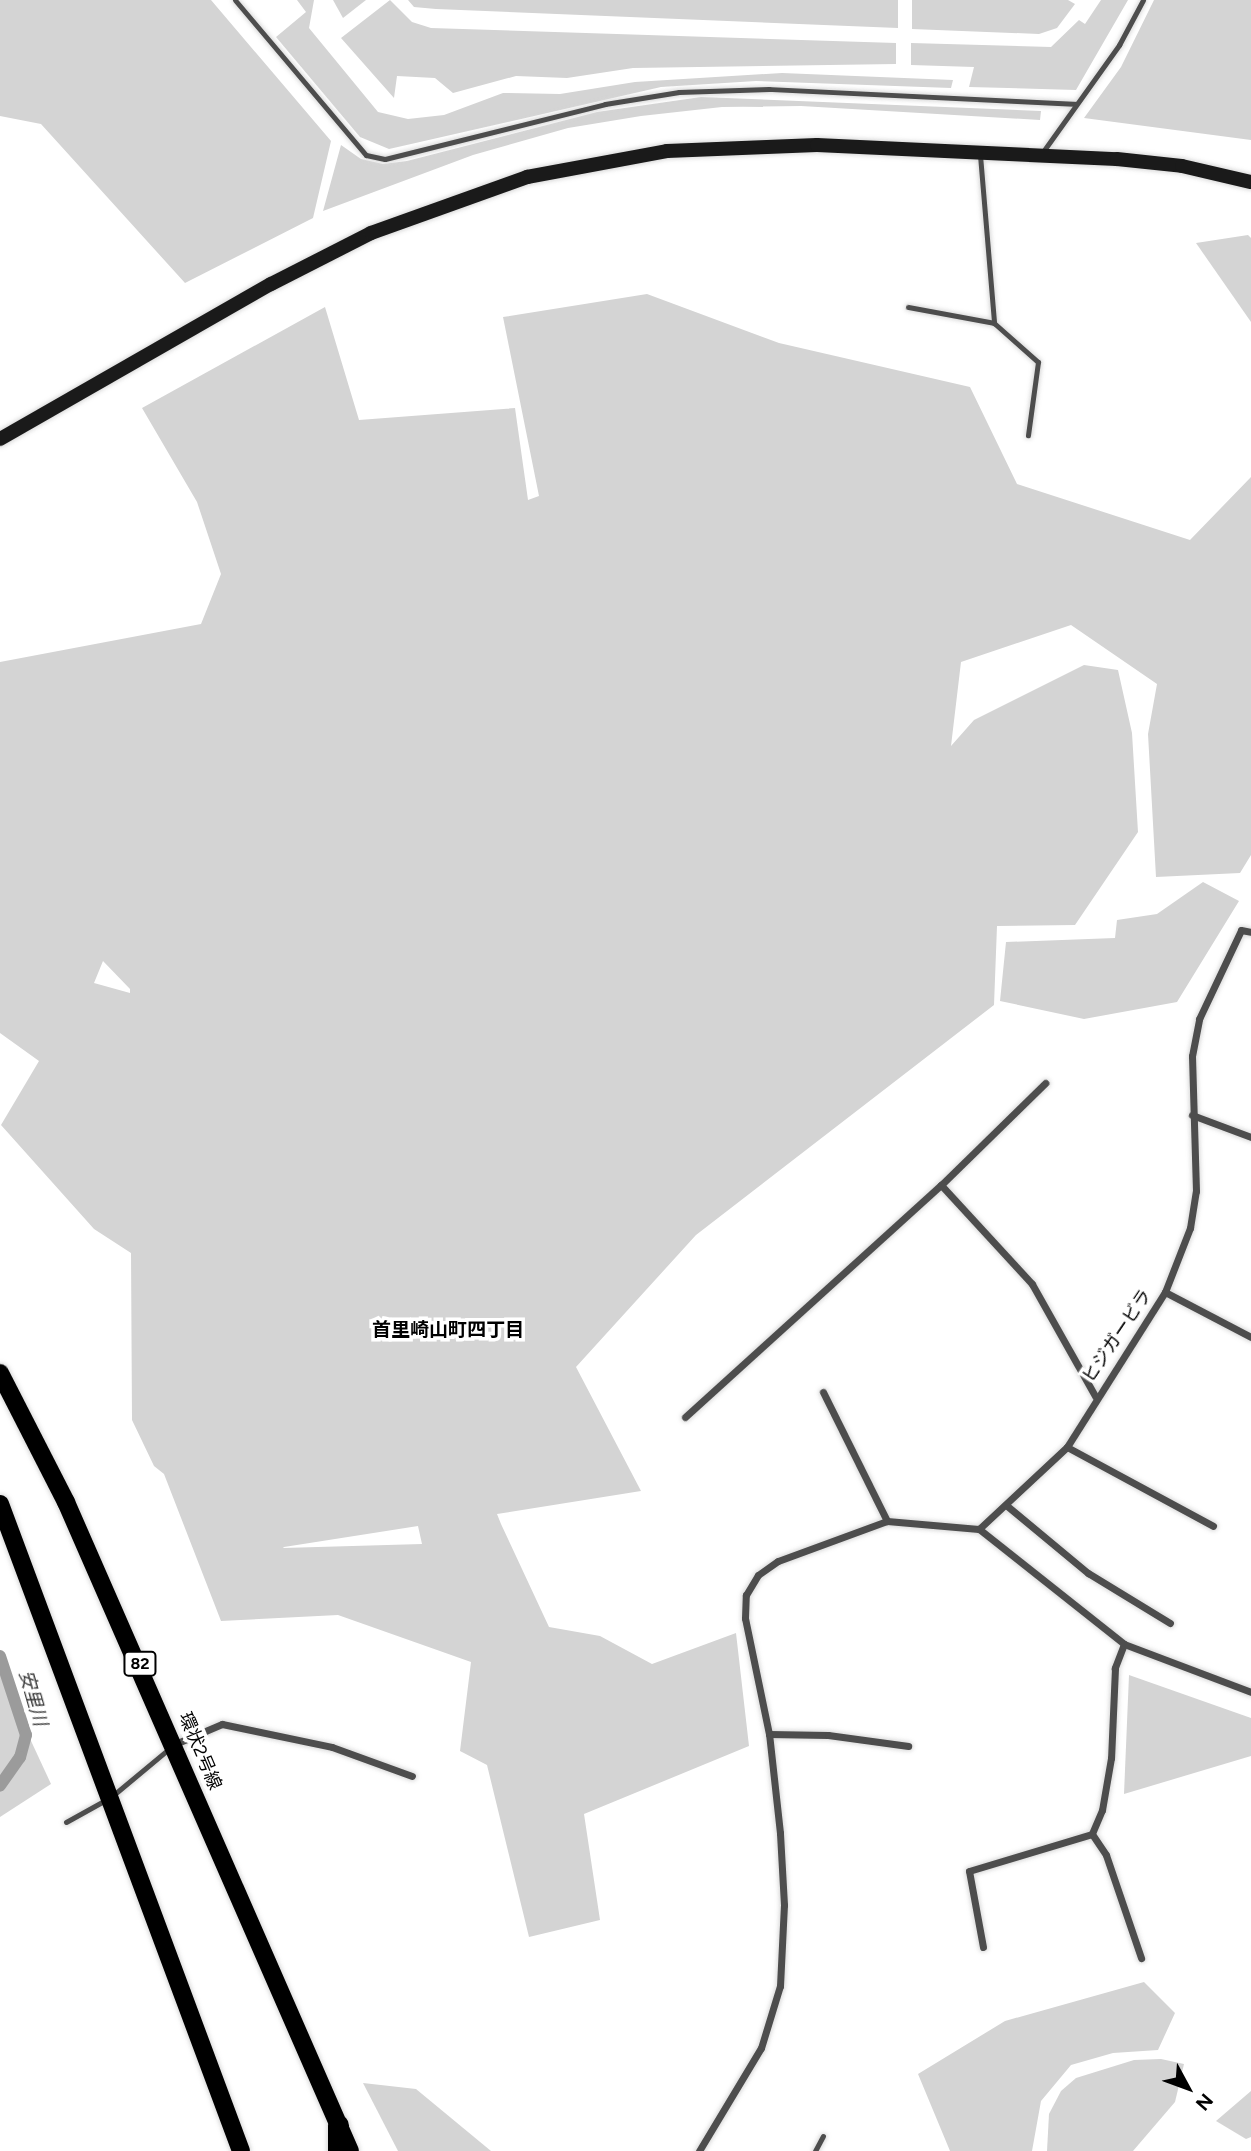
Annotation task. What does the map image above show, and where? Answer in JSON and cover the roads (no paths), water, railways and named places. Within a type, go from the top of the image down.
[{"type":"highway","points":[[338,2124],[338,2151]]},
{"type":"main road","name":"環状2号線","points":[[0,1373],[29,1423],[175,1744],[264,1962],[350,2151]]},
{"type":"main road","points":[[0,1504],[241,2151]]},
{"type":"street","points":[[0,439],[271,284],[371,233],[527,177],[667,151],[741,146],[1041,155],[1182,166],[1251,182]]},
{"type":"street","name":"ヒジガービラ","points":[[979,1529],[1067,1447],[1096,1396],[1165,1292],[1192,1215],[1196,1152],[1192,1115],[1192,1056],[1199,1020],[1241,930],[1251,933]]},
{"type":"street","points":[[685,1417],[941,1185],[1045,1083]]},
{"type":"street","points":[[1192,1115],[1251,1137]]},
{"type":"street","points":[[941,1185],[1032,1284],[1096,1396]]},
{"type":"street","points":[[1165,1292],[1251,1337]]},
{"type":"street","points":[[824,1392],[887,1521]]},
{"type":"street","points":[[1067,1447],[1213,1526]]},
{"type":"street","points":[[1006,1505],[1088,1573],[1170,1623]]},
{"type":"street","points":[[699,2151],[761,2048],[780,1986],[784,1905],[769,1734],[745,1618],[746,1595],[758,1576],[778,1561],[887,1521],[979,1529],[1124,1644],[1251,1692]]},
{"type":"street","points":[[1124,1644],[1115,1668],[1111,1758],[1092,1834],[1106,1856],[1142,1958]]},
{"type":"street","points":[[175,1744],[222,1724],[332,1747],[412,1776]]},
{"type":"street","points":[[769,1734],[828,1735],[908,1746]]},
{"type":"street","points":[[984,1947],[969,1871],[1092,1834]]},
{"type":"lane","points":[[235,0],[366,155],[385,159],[605,104],[679,92],[769,89],[1076,104]]},
{"type":"lane","points":[[1041,155],[1119,45],[1143,0]]},
{"type":"lane","points":[[980,152],[994,323]]},
{"type":"lane","points":[[908,307],[994,323],[1038,362],[1028,435]]},
{"type":"lane","points":[[66,1822],[111,1797],[175,1744]]},
{"type":"lane","points":[[815,2151],[823,2136]]},
{"type":"waterway","name":"安里川","points":[[0,1656],[26,1735],[20,1757],[0,1786]]},
{"type":"district","name":"首里崎山町四丁目","points":[[448,1330]]}]
